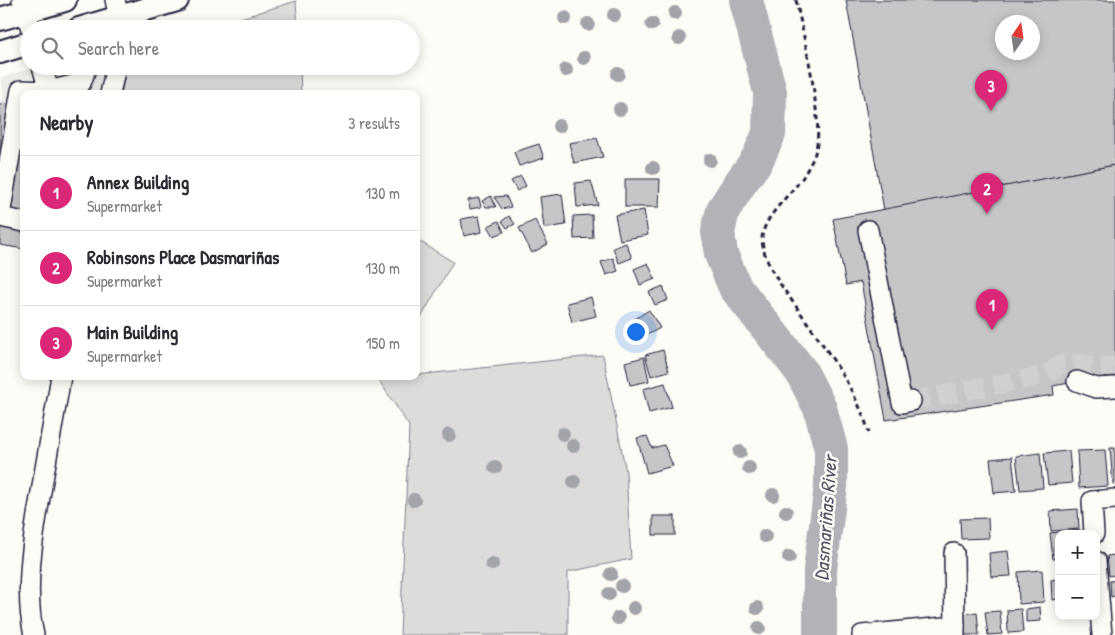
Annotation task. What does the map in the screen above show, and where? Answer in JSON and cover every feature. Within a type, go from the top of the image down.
[{"type":"main road","points":[[0,19],[26,13],[65,0]]},
{"type":"main road","points":[[116,19],[177,0]]},
{"type":"main road","points":[[0,52],[20,46]]},
{"type":"street","points":[[45,75],[50,90]]},
{"type":"street","points":[[54,90],[81,83],[83,75]]},
{"type":"street","points":[[111,90],[114,75]]},
{"type":"street","points":[[20,96],[0,217],[20,221]]},
{"type":"street","points":[[868,230],[902,403],[911,400]]},
{"type":"street","points":[[34,635],[29,596],[31,563],[36,518],[60,380]]},
{"type":"street","points":[[1077,381],[1096,388],[1115,387]]},
{"type":"street","points":[[1094,530],[1092,501],[1115,499]]},
{"type":"street","points":[[862,635],[955,631],[954,553]]},
{"type":"street","points":[[1097,575],[1102,635]]},
{"type":"path","points":[[796,0],[812,73],[818,128],[815,153],[804,176],[769,218],[762,238],[764,252],[776,276],[838,367],[865,417],[869,433]]},
{"type":"shaded area","points":[[296,1],[297,20],[234,20]]},
{"type":"shaded area","points":[[20,72],[20,75],[103,75],[101,90],[20,90],[20,248],[0,245],[0,109],[3,91],[0,78]]},
{"type":"shaded area","points":[[125,75],[300,75],[301,90],[122,90]]},
{"type":"shaded area","points":[[420,241],[453,262],[420,319]]},
{"type":"shaded area","points":[[603,355],[626,472],[631,559],[568,572],[568,635],[400,635],[409,426],[379,380],[420,380],[420,375]]},
{"type":"building","points":[[846,0],[1115,0],[1115,165],[884,210]]},
{"type":"building","points":[[1,103],[20,106],[20,248],[0,245]]},
{"type":"building","points":[[597,138],[603,157],[574,163],[569,143]]},
{"type":"building","points":[[539,144],[544,158],[519,166],[514,152]]},
{"type":"building","points":[[1115,165],[1115,375],[1053,386],[1054,395],[886,420],[861,282],[846,285],[833,219]]},
{"type":"building","points":[[521,176],[526,186],[517,191],[511,181]]},
{"type":"building","points":[[625,179],[660,179],[659,207],[625,207]]},
{"type":"building","points":[[591,181],[598,205],[577,207],[575,183]]},
{"type":"building","points":[[562,194],[566,225],[544,228],[540,197]]},
{"type":"building","points":[[491,196],[496,207],[486,207],[482,201]]},
{"type":"building","points":[[506,196],[511,207],[502,209],[494,197]]},
{"type":"building","points":[[479,198],[481,207],[470,209],[468,200]]},
{"type":"building","points":[[644,210],[648,235],[620,240],[615,215]]},
{"type":"building","points":[[592,215],[593,238],[574,239],[573,216]]},
{"type":"building","points":[[479,216],[482,232],[464,236],[461,219]]},
{"type":"building","points":[[509,216],[515,224],[507,228],[502,221]]},
{"type":"building","points":[[535,220],[548,244],[532,253],[519,228]]},
{"type":"building","points":[[499,221],[504,232],[494,236],[488,226]]},
{"type":"building","points":[[626,243],[632,258],[619,263],[613,248]]},
{"type":"building","points":[[613,258],[618,271],[606,275],[601,262]]},
{"type":"building","points":[[648,263],[655,279],[640,285],[634,269]]},
{"type":"building","points":[[663,286],[668,300],[655,305],[649,292]]},
{"type":"building","points":[[591,297],[596,316],[572,322],[567,303]]},
{"type":"building","points":[[649,310],[660,328],[638,340],[628,323]]},
{"type":"building","points":[[663,350],[669,371],[651,376],[645,355]]},
{"type":"building","points":[[644,357],[649,381],[630,385],[625,362]]},
{"type":"building","points":[[665,383],[672,407],[649,413],[643,389]]},
{"type":"building","points":[[647,436],[652,448],[664,445],[673,466],[647,473],[637,438]]},
{"type":"building","points":[[1110,448],[1115,448],[1115,484],[1113,484]]},
{"type":"building","points":[[1105,450],[1108,486],[1079,488],[1077,451]]},
{"type":"building","points":[[1069,451],[1072,483],[1048,485],[1044,453]]},
{"type":"building","points":[[1040,453],[1043,488],[1020,490],[1016,456]]},
{"type":"building","points":[[1012,457],[1016,491],[994,493],[990,459]]},
{"type":"building","points":[[1078,509],[1079,529],[1051,531],[1050,511]]},
{"type":"building","points":[[653,516],[675,516],[675,535],[653,535]]},
{"type":"building","points":[[988,518],[989,538],[961,539],[960,519]]},
{"type":"building","points":[[1050,533],[1055,533],[1055,559],[1053,559]]},
{"type":"building","points":[[1008,551],[1011,576],[991,577],[989,553]]},
{"type":"building","points":[[1115,555],[1115,575],[1109,576],[1107,556]]},
{"type":"building","points":[[1042,570],[1044,602],[1019,604],[1018,572]]},
{"type":"building","points":[[1051,580],[1055,580],[1055,600],[1052,600]]},
{"type":"building","points":[[1115,580],[1115,596],[1111,597],[1110,581]]},
{"type":"building","points":[[1040,607],[1041,621],[1026,622],[1026,609]]},
{"type":"building","points":[[1021,609],[1023,632],[1008,633],[1007,610]]},
{"type":"building","points":[[1000,611],[1002,634],[988,635],[985,612]]},
{"type":"building","points":[[977,612],[979,635],[964,635],[963,614]]},
{"type":"waterway","name":"Dasmariñas River","points":[[746,0],[770,92],[769,134],[757,160],[723,210],[718,232],[721,254],[735,287],[801,371],[820,408],[831,449],[831,486],[820,570],[820,635]]},
{"type":"tunnel","points":[[911,401],[1046,375],[1060,365],[1077,363],[1100,367],[1115,366]]},
{"type":"place","name":"Main Building","points":[[991,111]]},
{"type":"place","name":"Robinsons Place Dasmariñas","points":[[987,214]]},
{"type":"place","name":"Annex Building","points":[[992,330]]}]
